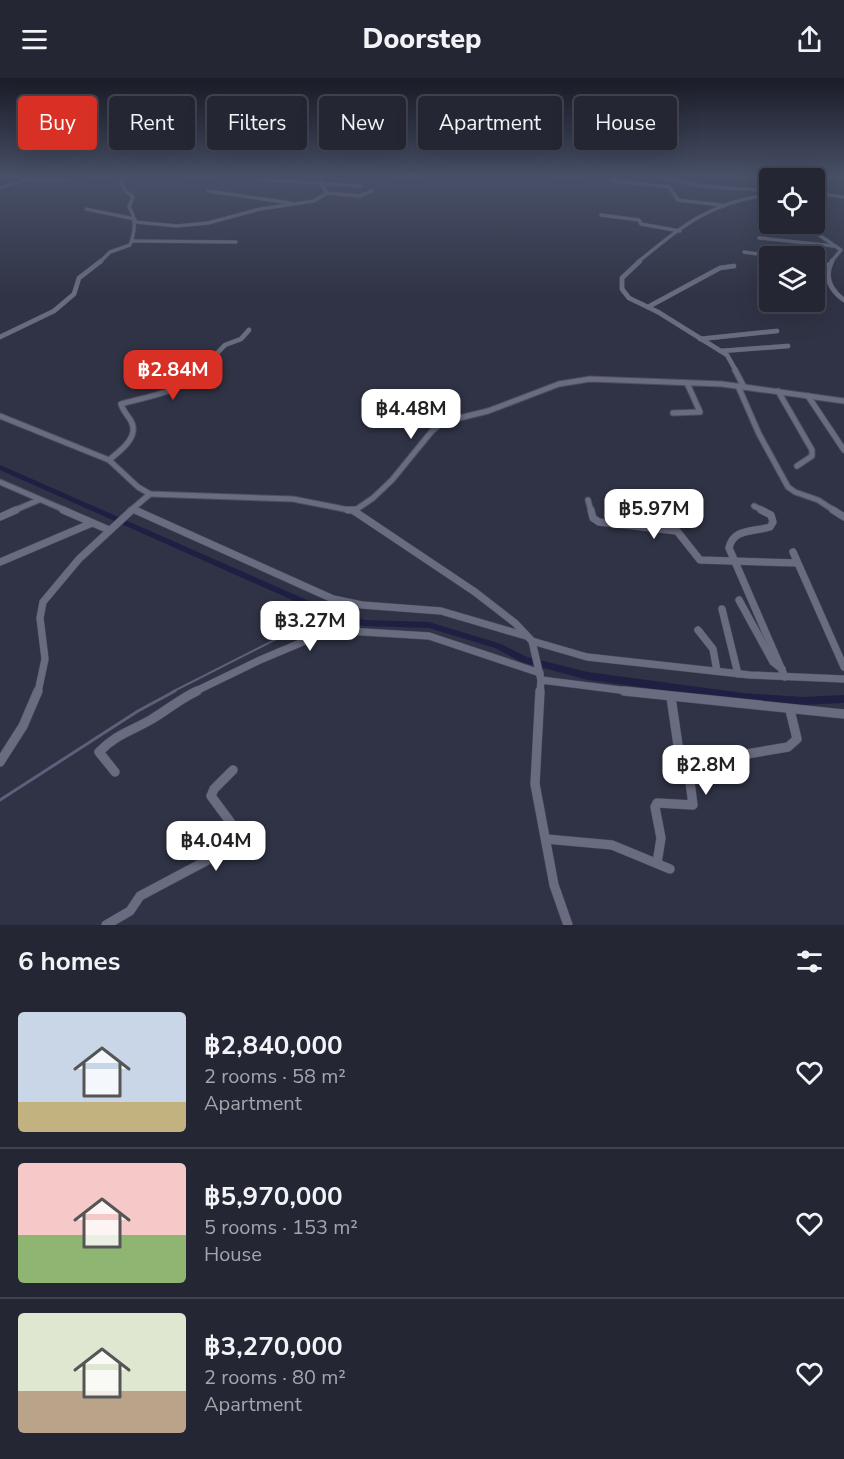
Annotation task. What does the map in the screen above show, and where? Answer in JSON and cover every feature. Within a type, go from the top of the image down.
[{"type":"street","points":[[112,217],[170,226],[198,225],[235,217]]},
{"type":"street","points":[[0,336],[54,311],[74,294],[79,278],[93,269],[108,253],[127,247],[132,241],[134,217]]},
{"type":"street","points":[[613,217],[639,220],[642,224],[680,231]]},
{"type":"street","points":[[699,217],[623,274],[622,289],[626,296],[648,307],[728,357],[759,434],[788,487],[795,492],[818,500],[844,517]]},
{"type":"street","points":[[820,234],[841,247]]},
{"type":"street","points":[[759,238],[841,247]]},
{"type":"street","points":[[132,241],[236,242]]},
{"type":"street","points":[[841,247],[841,253],[830,265],[830,288],[844,300]]},
{"type":"street","points":[[744,252],[759,254]]},
{"type":"street","points":[[825,264],[830,265]]},
{"type":"street","points":[[648,307],[720,268],[734,266]]},
{"type":"street","points":[[109,460],[128,443],[133,432],[131,421],[121,408],[121,404],[169,391],[192,380],[225,345],[241,339],[249,330]]},
{"type":"street","points":[[700,339],[777,332]]},
{"type":"street","points":[[720,351],[788,346]]},
{"type":"street","points":[[354,512],[375,496],[424,443],[436,426],[443,422],[488,411],[544,388],[570,381],[590,379],[687,382],[741,386],[844,400]]},
{"type":"street","points":[[673,413],[700,412],[687,382]]},
{"type":"street","points":[[778,391],[812,450],[812,456],[797,466]]},
{"type":"street","points":[[808,396],[844,450]]},
{"type":"street","points":[[0,416],[109,460],[119,468],[130,484],[150,494],[293,499],[354,512],[475,592],[531,642],[540,673],[535,784],[554,885],[568,925]]},
{"type":"street","points":[[0,482],[92,523],[112,527]]},
{"type":"street","points":[[0,762],[27,718],[43,669],[45,643],[40,614],[42,604],[66,572],[150,494]]},
{"type":"street","points":[[0,517],[39,500]]},
{"type":"street","points":[[588,500],[596,520],[608,524],[672,529],[687,539],[693,554],[700,560],[797,563]]},
{"type":"street","points":[[754,506],[771,515],[773,522],[771,526],[734,535],[729,540],[729,548],[784,673]]},
{"type":"street","points":[[130,511],[333,599],[362,605],[441,611],[531,642],[587,657],[738,674],[784,673],[844,679]]},
{"type":"street","points":[[0,562],[92,523]]},
{"type":"street","points":[[793,552],[844,667]]},
{"type":"street","points":[[739,600],[773,662],[784,673]]},
{"type":"street","points":[[722,609],[738,674]]},
{"type":"street","points":[[115,772],[99,752],[113,738],[152,719],[183,698],[260,660],[331,630],[429,636],[540,673],[671,697],[844,714]]},
{"type":"street","points":[[698,630],[711,645],[717,671]]},
{"type":"street","points":[[657,863],[661,838],[657,803],[693,805],[690,782],[680,759],[671,697]]},
{"type":"street","points":[[747,754],[788,747],[793,744],[797,739],[797,732],[790,710]]},
{"type":"street","points":[[106,925],[130,911],[140,896],[236,845],[237,831],[211,796],[213,789],[233,770]]},
{"type":"street","points":[[546,839],[612,845],[670,868]]},
{"type":"waterway","points":[[0,467],[337,617],[365,623],[429,625],[498,646],[524,660],[588,676],[743,697],[802,701],[844,699]]},
{"type":"waterway","points":[[172,692],[328,613]]},
{"type":"waterway","points":[[0,800],[138,711],[175,691]]}]
